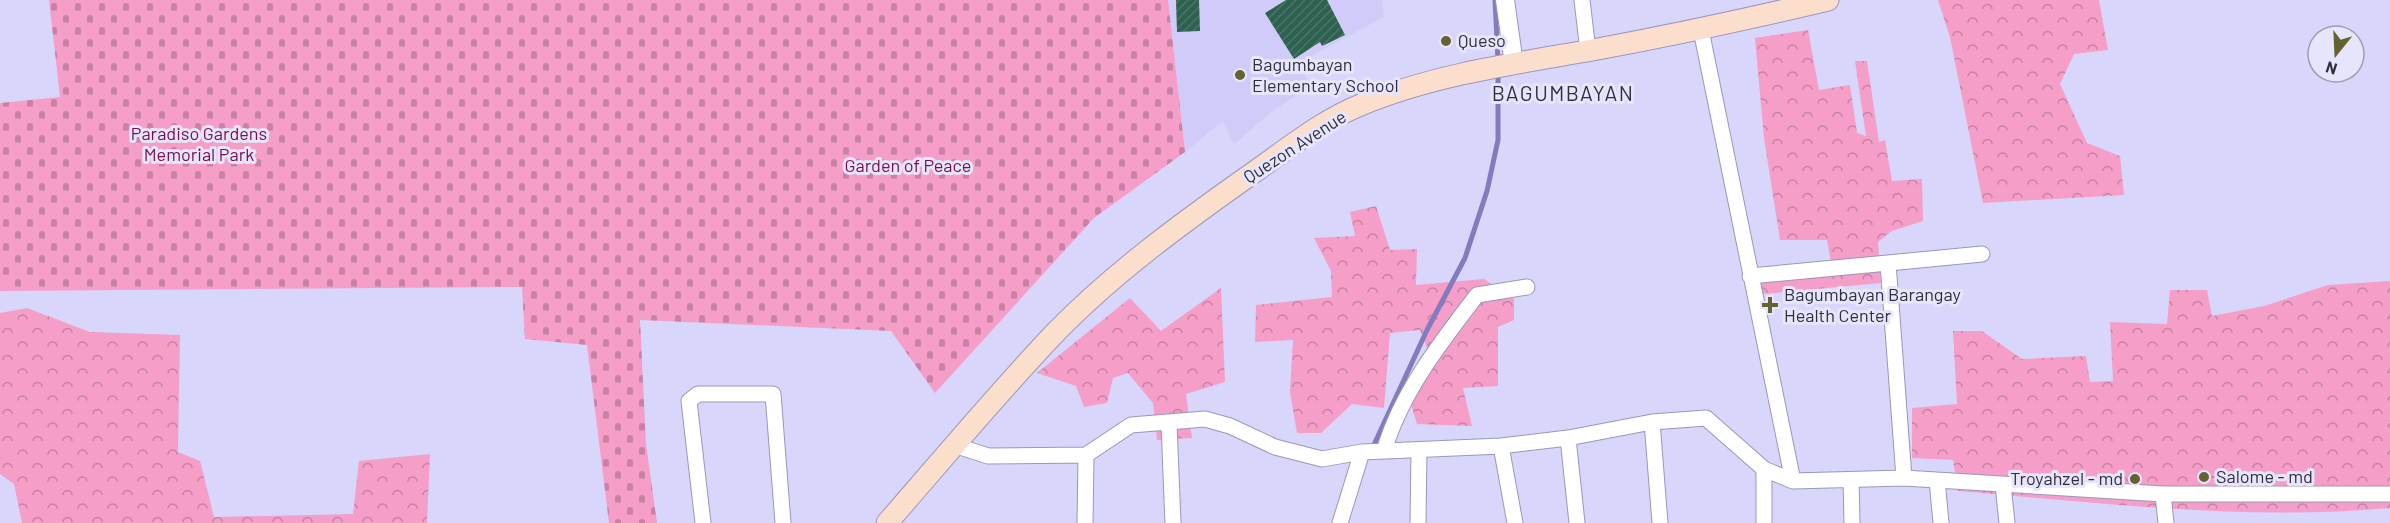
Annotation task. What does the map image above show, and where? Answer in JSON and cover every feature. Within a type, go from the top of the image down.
[{"type":"main road","name":"Quezon Avenue","points":[[887,523],[1056,332],[1124,272],[1198,212],[1303,137],[1362,104],[1412,87],[1514,64],[1701,30],[1828,0]]},
{"type":"street","points":[[1505,0],[1514,64]]},
{"type":"street","points":[[1582,0],[1588,51]]},
{"type":"street","points":[[1701,30],[1793,481]]},
{"type":"street","points":[[1750,276],[1982,254]]},
{"type":"street","points":[[1888,263],[1904,478]]},
{"type":"street","points":[[1384,452],[1393,422],[1413,386],[1477,295],[1527,287]]},
{"type":"street","points":[[703,523],[689,401],[698,394],[773,394],[783,523]]},
{"type":"street","points":[[954,445],[988,456],[1086,455],[1131,425],[1169,424],[1205,418],[1230,426],[1275,447],[1322,459],[1362,452],[1501,446],[1568,438],[1652,422],[1706,418],[1764,469],[1793,481],[1904,478],[2163,494],[2390,494]]},
{"type":"street","points":[[1652,422],[1660,523]]},
{"type":"street","points":[[1169,424],[1173,523]]},
{"type":"street","points":[[1568,438],[1577,523]]},
{"type":"street","points":[[1501,446],[1515,523]]},
{"type":"street","points":[[1418,523],[1419,450]]},
{"type":"street","points":[[1340,523],[1362,452]]},
{"type":"street","points":[[1085,523],[1086,455]]},
{"type":"street","points":[[1764,469],[1764,523]]},
{"type":"street","points":[[1851,480],[1852,523]]},
{"type":"street","points":[[1937,480],[1941,523]]},
{"type":"street","points":[[2003,485],[2007,523]]},
{"type":"street","points":[[2163,494],[2166,523]]},
{"type":"shaded area","name":"Bagumbayan Elementary School","points":[[1168,0],[1382,0],[1384,17],[1298,63],[1311,86],[1274,110],[1234,144],[1223,121],[1185,152]]},
{"type":"green space","points":[[49,0],[1168,0],[1185,152],[1094,218],[935,393],[891,331],[640,320],[646,444],[657,523],[609,523],[587,345],[525,339],[522,287],[0,291],[0,103],[60,97]]},
{"type":"green space","points":[[1938,0],[2099,0],[2108,50],[2074,54],[2060,84],[2087,143],[2120,156],[2124,195],[1983,203],[1950,37]]},
{"type":"green space","points":[[1808,30],[1819,90],[1850,85],[1857,133],[1866,136],[1855,61],[1867,61],[1879,142],[1885,140],[1892,181],[1922,179],[1923,221],[1892,231],[1878,242],[1881,283],[1763,294],[1757,280],[1833,273],[1827,240],[1780,240],[1764,138],[1755,38]]},
{"type":"green space","points":[[1376,206],[1390,250],[1417,249],[1416,285],[1484,279],[1514,299],[1514,320],[1498,327],[1498,386],[1463,388],[1472,426],[1417,424],[1409,398],[1428,350],[1420,330],[1390,333],[1384,408],[1352,404],[1321,433],[1297,433],[1290,392],[1293,340],[1255,342],[1256,305],[1332,297],[1331,271],[1314,238],[1355,236],[1350,212]]},
{"type":"green space","points":[[2390,281],[2390,508],[2282,513],[2174,509],[1958,491],[1953,460],[1912,458],[1912,408],[1957,404],[1953,331],[1982,331],[2022,359],[2086,356],[2090,382],[2113,381],[2110,322],[2167,324],[2170,290],[2207,290],[2212,316],[2264,306],[2328,285]]},
{"type":"green space","points":[[1221,288],[1225,382],[1186,394],[1192,438],[1157,440],[1153,403],[1128,373],[1113,378],[1107,403],[1084,407],[1076,386],[1037,373],[1130,298],[1161,331]]},
{"type":"green space","points":[[27,308],[90,332],[180,335],[178,452],[200,461],[214,517],[353,514],[359,461],[430,454],[427,523],[22,523],[14,484],[0,474],[0,313]]},
{"type":"building","points":[[1176,0],[1199,0],[1200,31],[1177,32]]},
{"type":"building","points":[[1286,0],[1327,0],[1345,35],[1322,46],[1320,42],[1294,59],[1265,13]]},
{"type":"waterway","points":[[1495,0],[1498,61]]},
{"type":"waterway","points":[[1372,449],[1427,330],[1465,258],[1487,191],[1498,140],[1498,71]]},
{"type":"place","name":"Queso","points":[[1446,41]]},
{"type":"place","name":"Bagumbayan Elementary School","points":[[1240,75]]},
{"type":"place","name":"Bagumbayan Barangay Health Center","points":[[1770,305]]},
{"type":"place","name":"Salome - md","points":[[2204,477]]},
{"type":"place","name":"Troyahzel - md","points":[[2135,479]]},
{"type":"district","name":"BAGUMBAYAN","points":[[1563,94]]},
{"type":"park label","name":"Paradiso Gardens Memorial Park","points":[[199,144]]},
{"type":"park label","name":"Garden of Peace","points":[[908,166]]}]
